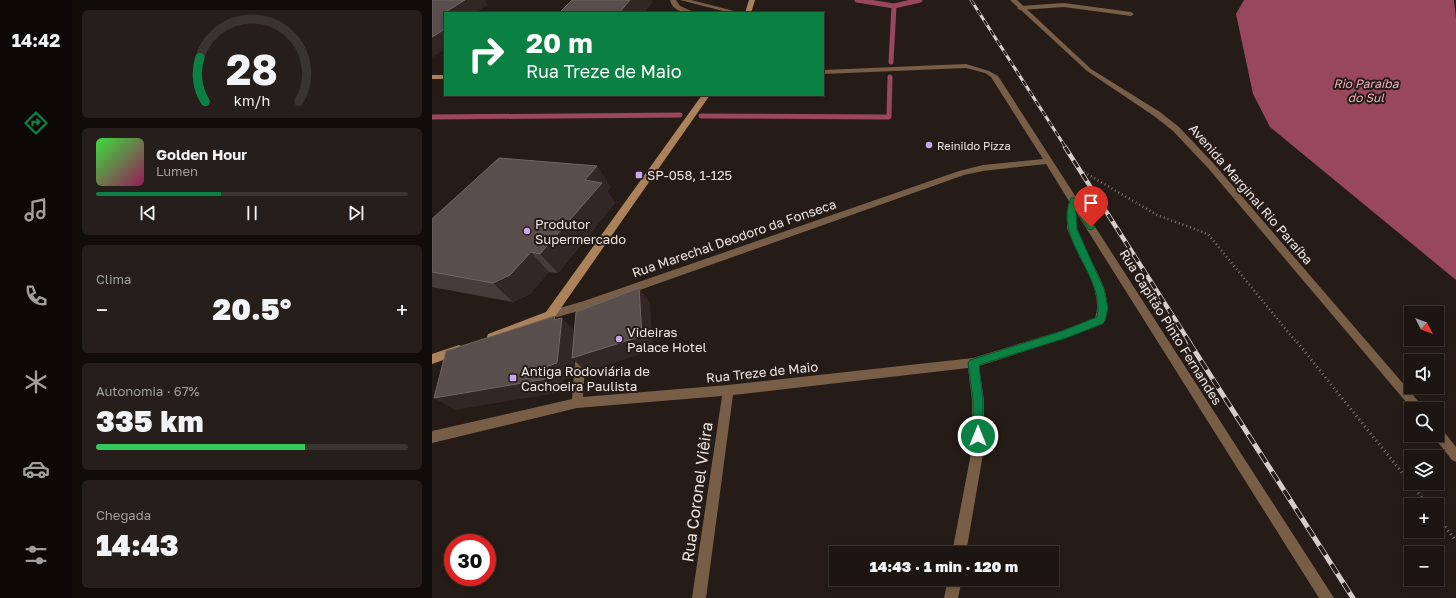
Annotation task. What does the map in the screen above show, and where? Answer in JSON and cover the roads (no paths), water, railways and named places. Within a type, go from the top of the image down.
[{"type":"main road","points":[[748,12],[752,0]]},
{"type":"main road","points":[[432,77],[444,77]]},
{"type":"main road","points":[[550,315],[705,96]]},
{"type":"main road","name":"Rua Marechal Deodoro da Fonseca","points":[[481,342],[550,315]]},
{"type":"main road","points":[[432,359],[467,348]]},
{"type":"street","points":[[673,0],[674,5],[677,8],[690,12]]},
{"type":"street","points":[[683,0],[735,12]]},
{"type":"street","name":"Avenida Marginal Rio Paraíba","points":[[1013,0],[1089,70],[1157,114],[1176,129],[1211,166],[1412,402]]},
{"type":"street","points":[[1020,8],[1064,5],[1131,14]]},
{"type":"street","name":"Rua Capitão Pinto Fernandes","points":[[824,72],[966,66],[987,72],[994,76],[1327,598]]},
{"type":"street","name":"Rua Marechal Deodoro da Fonseca","points":[[550,315],[962,173],[983,168],[1049,161]]},
{"type":"street","name":"Rua Treze de Maio","points":[[432,437],[576,403],[728,390],[973,363],[1063,335],[1099,321],[1103,308],[1099,289],[1073,229],[1071,218],[1074,200]]},
{"type":"street","points":[[584,320],[585,304]]},
{"type":"street","points":[[576,403],[582,342]]},
{"type":"street","points":[[960,546],[978,448],[978,400],[973,363]]},
{"type":"street","name":"Rua Coronel Viêira","points":[[699,598],[728,390]]},
{"type":"street","points":[[1444,441],[1456,456]]},
{"type":"street","points":[[951,598],[954,586]]},
{"type":"water","name":"Rio Paraíba do Sul","points":[[1244,0],[1454,0],[1456,18],[1456,280],[1270,127],[1253,94],[1236,14]]},
{"type":"waterway","points":[[857,0],[894,6]]},
{"type":"waterway","points":[[894,6],[920,0]]},
{"type":"waterway","points":[[891,62],[894,6]]},
{"type":"waterway","points":[[701,116],[889,117],[890,77]]},
{"type":"waterway","points":[[432,117],[680,115]]},
{"type":"railway","points":[[971,0],[1066,148]]},
{"type":"railway","points":[[1065,147],[1190,343]]},
{"type":"railway","points":[[1189,342],[1353,598]]},
{"type":"place","name":"Reinildo Pizza","points":[[929,145]]},
{"type":"place","name":"SP-058, 1-125","points":[[639,175]]},
{"type":"place","name":"Produtor Supermercado","points":[[527,231]]},
{"type":"place","name":"Videiras Palace Hotel","points":[[619,339]]},
{"type":"place","name":"Antiga Rodoviária de Cachoeira Paulista","points":[[513,378]]}]
